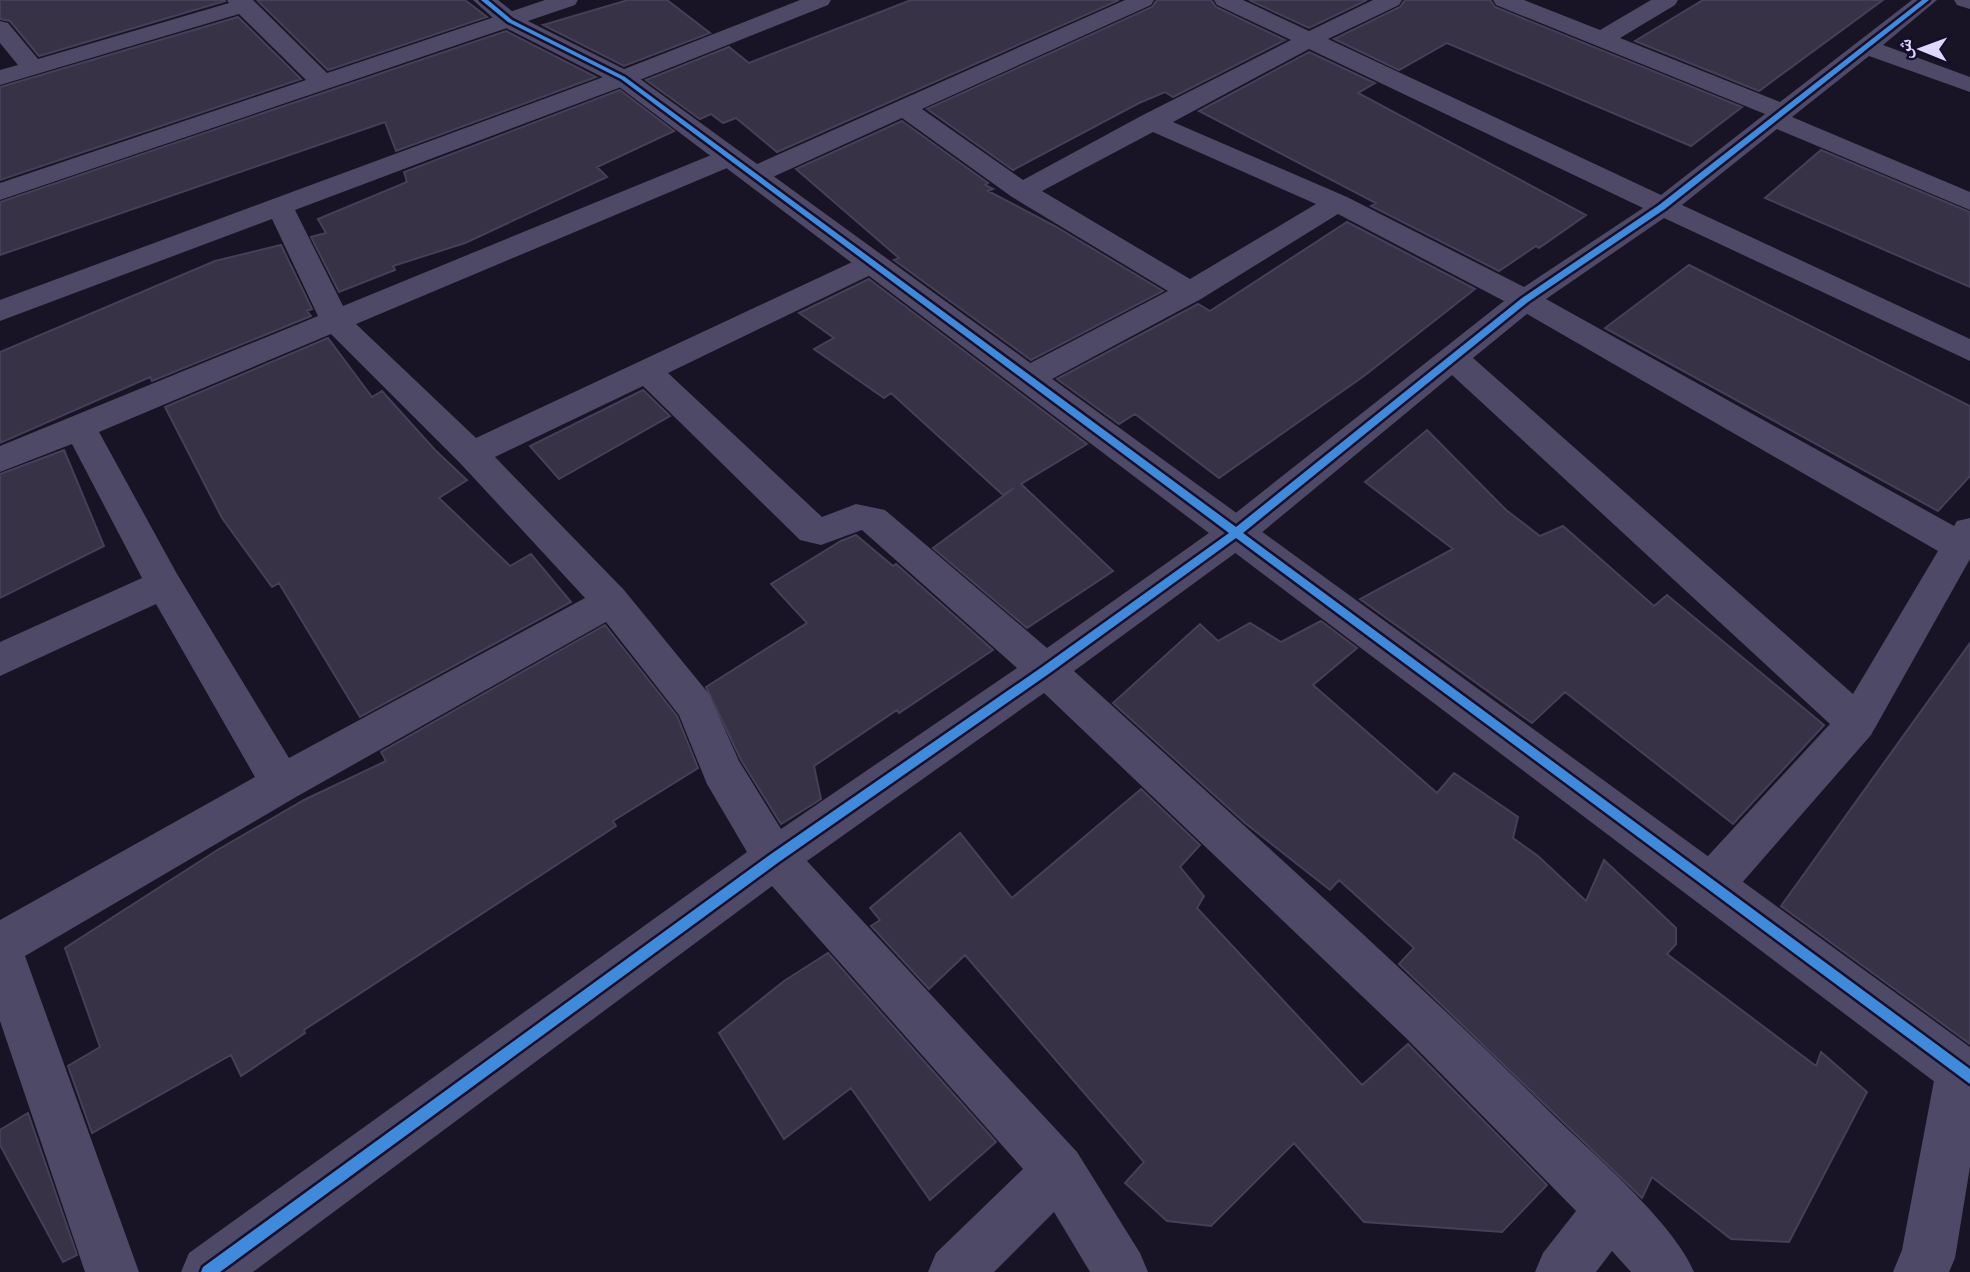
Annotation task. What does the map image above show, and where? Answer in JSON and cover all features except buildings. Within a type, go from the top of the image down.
[{"type":"street","points":[[0,192],[322,82],[497,11],[567,0]]},
{"type":"street","points":[[0,311],[623,78],[821,0]]},
{"type":"street","points":[[0,460],[337,322],[743,166],[905,109],[1143,0]]},
{"type":"street","points":[[1225,0],[1970,351]]},
{"type":"street","points":[[1022,191],[1150,121],[1391,0]]},
{"type":"street","points":[[1504,0],[1604,38],[1970,202]]},
{"type":"street","points":[[1604,38],[1667,0]]},
{"type":"street","points":[[208,1272],[775,858],[1046,670],[1236,533],[1525,300],[1662,207],[1869,48],[1926,0]]},
{"type":"street","points":[[0,78],[241,3],[322,82]]},
{"type":"street","points":[[497,11],[623,78],[1965,1074],[1928,1258],[1920,1272]]},
{"type":"street","points":[[0,28],[33,68]]},
{"type":"street","points":[[1869,48],[1970,85]]},
{"type":"street","points":[[905,109],[1022,191],[1190,292]]},
{"type":"street","points":[[1150,121],[1337,203],[1525,300],[1964,538],[1857,723],[1711,885]]},
{"type":"street","points":[[1028,378],[1190,292],[1337,203]]},
{"type":"street","points":[[279,206],[337,322],[472,454],[611,601],[695,706],[722,771],[775,858],[1059,1170],[1121,1272]]},
{"type":"street","points":[[472,454],[873,263]]},
{"type":"street","points":[[1453,358],[1857,723]]},
{"type":"street","points":[[648,372],[813,530],[825,532],[857,517],[872,520],[1046,670],[1423,1021],[1611,1209],[1667,1272]]},
{"type":"street","points":[[79,426],[164,584],[281,784]]},
{"type":"street","points":[[0,660],[164,584]]},
{"type":"street","points":[[0,945],[281,784],[611,601]]},
{"type":"street","points":[[0,952],[112,1272]]},
{"type":"street","points":[[955,1272],[1059,1170]]},
{"type":"street","points":[[1562,1272],[1611,1209]]},
{"type":"cycle path","points":[[484,0],[510,21],[623,78],[1970,1077]]},
{"type":"cycle path","points":[[208,1272],[775,858],[1046,670],[1236,533],[1525,300],[1662,207],[1926,0]]}]
